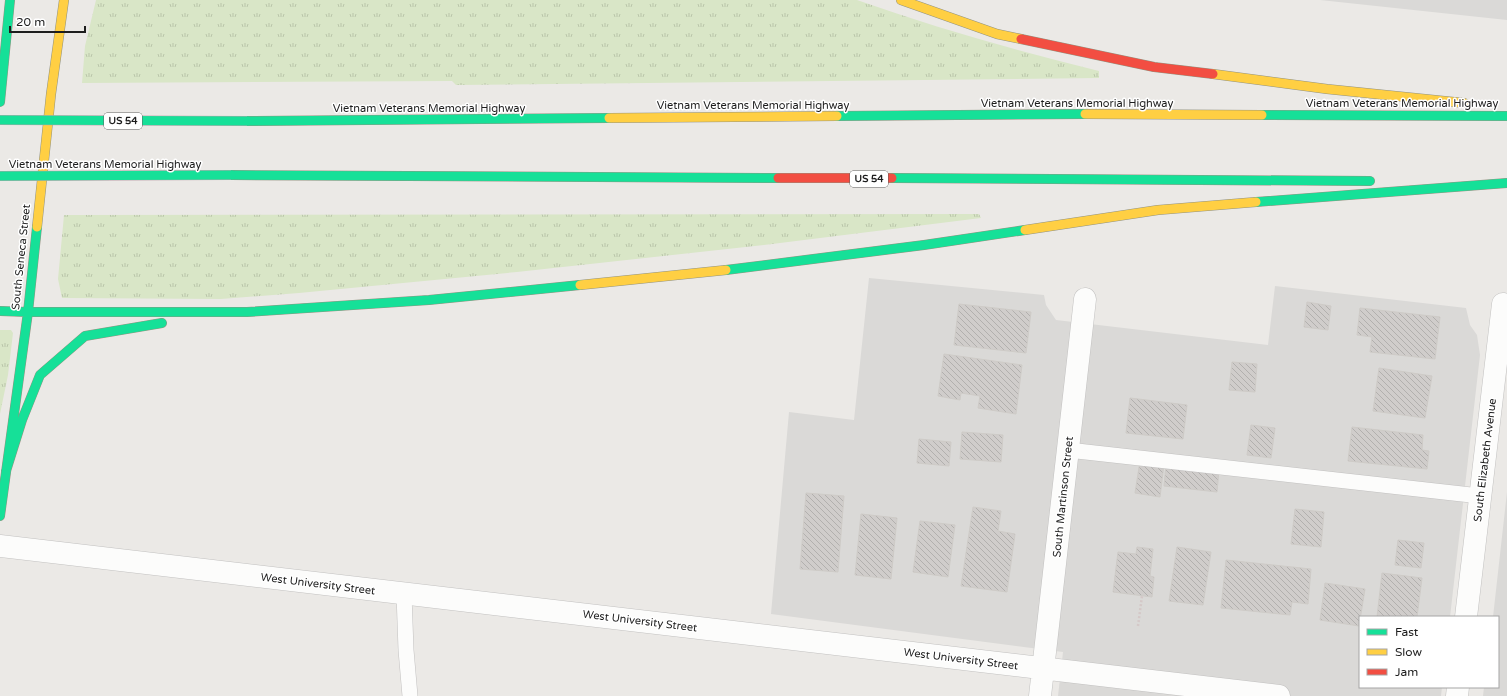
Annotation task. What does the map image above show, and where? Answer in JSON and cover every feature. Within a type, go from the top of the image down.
[{"type":"main road","points":[[0,102],[10,0]]},
{"type":"main road","name":"South Seneca Street","points":[[0,516],[28,312],[51,94],[64,0]]},
{"type":"main road","points":[[901,0],[997,34],[1154,67],[1327,89],[1476,104]]},
{"type":"main road","name":"Vietnam Veterans Memorial Highway","points":[[0,120],[247,121],[1096,114],[1507,116]]},
{"type":"main road","name":"Vietnam Veterans Memorial Highway","points":[[0,176],[231,175],[1381,181]]},
{"type":"main road","points":[[1412,181],[1507,182]]},
{"type":"main road","points":[[0,312],[247,312],[429,300],[704,273],[924,245],[1158,210],[1507,182]]},
{"type":"main road","points":[[6,471],[22,420],[40,375],[85,336],[152,324],[247,312]]},
{"type":"street","name":"South Martinson Street","points":[[1040,696],[1085,299]]},
{"type":"street","name":"South Elizabeth Avenue","points":[[1466,616],[1503,304]]},
{"type":"street","name":"West University Street","points":[[0,546],[1279,696]]},
{"type":"lane","points":[[1068,450],[1480,496]]},
{"type":"lane","points":[[404,594],[406,650],[410,696]]},
{"type":"path","points":[[1138,626],[1142,596]]},
{"type":"shaded area","points":[[1320,0],[1507,0],[1507,20]]},
{"type":"shaded area","points":[[869,278],[1044,295],[1046,305],[1056,320],[1268,345],[1275,286],[1466,308],[1470,325],[1477,335],[1480,355],[1450,616],[1359,616],[1359,688],[1442,688],[1441,696],[1058,696],[1063,652],[771,614],[789,412],[854,420]]},
{"type":"shaded area","points":[[1507,492],[1507,696],[1483,696],[1484,688],[1499,688],[1499,616],[1493,616]]},
{"type":"green space","points":[[96,0],[857,0],[977,38],[1099,71],[1099,78],[456,85],[452,81],[82,83],[85,46]]},
{"type":"green space","points":[[979,214],[981,218],[764,245],[517,272],[221,299],[62,298],[58,279],[64,215]]},
{"type":"green space","points":[[0,330],[11,330],[13,333],[8,375],[0,414]]},
{"type":"building","points":[[1307,302],[1331,306],[1328,330],[1304,327]]},
{"type":"building","points":[[959,304],[1031,312],[1026,353],[954,345]]},
{"type":"building","points":[[1360,308],[1440,317],[1435,359],[1370,352],[1372,337],[1357,335]]},
{"type":"building","points":[[944,354],[1022,365],[1016,414],[978,408],[980,396],[961,393],[960,400],[938,396]]},
{"type":"building","points":[[1232,362],[1257,364],[1255,392],[1229,390]]},
{"type":"building","points":[[1379,368],[1432,376],[1425,418],[1373,411]]},
{"type":"building","points":[[1130,398],[1187,405],[1183,439],[1126,433]]},
{"type":"building","points":[[1251,425],[1275,428],[1271,458],[1247,455]]},
{"type":"building","points":[[1352,427],[1423,435],[1422,450],[1429,451],[1427,469],[1348,461]]},
{"type":"building","points":[[962,432],[1003,435],[1001,462],[960,459]]},
{"type":"building","points":[[919,439],[951,442],[949,466],[917,463]]},
{"type":"building","points":[[1140,461],[1164,464],[1160,497],[1135,493]]},
{"type":"building","points":[[1166,465],[1219,470],[1217,492],[1164,486]]},
{"type":"building","points":[[806,493],[844,496],[838,572],[800,569]]},
{"type":"building","points":[[973,507],[1001,511],[998,531],[1015,534],[1007,592],[961,586]]},
{"type":"building","points":[[1295,509],[1324,512],[1321,547],[1291,544]]},
{"type":"building","points":[[861,514],[897,518],[891,579],[855,575]]},
{"type":"building","points":[[920,521],[955,525],[948,577],[913,572]]},
{"type":"building","points":[[1398,540],[1424,543],[1421,568],[1395,565]]},
{"type":"building","points":[[1137,547],[1153,549],[1150,576],[1154,577],[1152,597],[1113,592],[1118,552],[1136,554]]},
{"type":"building","points":[[1177,547],[1211,552],[1203,605],[1169,601]]},
{"type":"building","points":[[1226,560],[1311,569],[1308,604],[1292,602],[1290,615],[1221,608]]},
{"type":"building","points":[[1382,573],[1422,578],[1417,616],[1377,616]]},
{"type":"building","points":[[1325,583],[1365,589],[1361,616],[1359,616],[1359,626],[1320,620]]},
{"type":"traffic: fast","points":[[0,102],[10,0]]},
{"type":"traffic: fast","points":[[837,116],[1085,114]]},
{"type":"traffic: fast","points":[[1262,115],[1507,116]]},
{"type":"traffic: fast","points":[[247,121],[609,118]]},
{"type":"traffic: fast","points":[[0,120],[247,121]]},
{"type":"traffic: fast","points":[[231,175],[778,178]]},
{"type":"traffic: fast","points":[[0,176],[231,175]]},
{"type":"traffic: fast","points":[[892,178],[1370,181]]},
{"type":"traffic: fast","points":[[1256,202],[1507,183]]},
{"type":"traffic: fast","points":[[0,516],[28,312],[37,227]]},
{"type":"traffic: fast","points":[[726,270],[924,245],[1025,230]]},
{"type":"traffic: fast","points":[[28,312],[247,312],[429,300],[580,285]]},
{"type":"traffic: fast","points":[[0,311],[28,312]]},
{"type":"traffic: fast","points":[[6,471],[22,420],[40,375],[85,336],[162,323]]},
{"type":"traffic: slow","points":[[37,227],[51,94],[64,0]]},
{"type":"traffic: slow","points":[[901,0],[997,34],[1021,39]]},
{"type":"traffic: slow","points":[[1213,74],[1327,89],[1464,103]]},
{"type":"traffic: slow","points":[[1085,114],[1262,115]]},
{"type":"traffic: slow","points":[[609,118],[837,116]]},
{"type":"traffic: slow","points":[[1025,230],[1158,210],[1256,202]]},
{"type":"traffic: slow","points":[[580,285],[726,270]]},
{"type":"traffic: jam","points":[[1021,39],[1154,67],[1213,74]]},
{"type":"traffic: jam","points":[[778,178],[892,178]]}]
